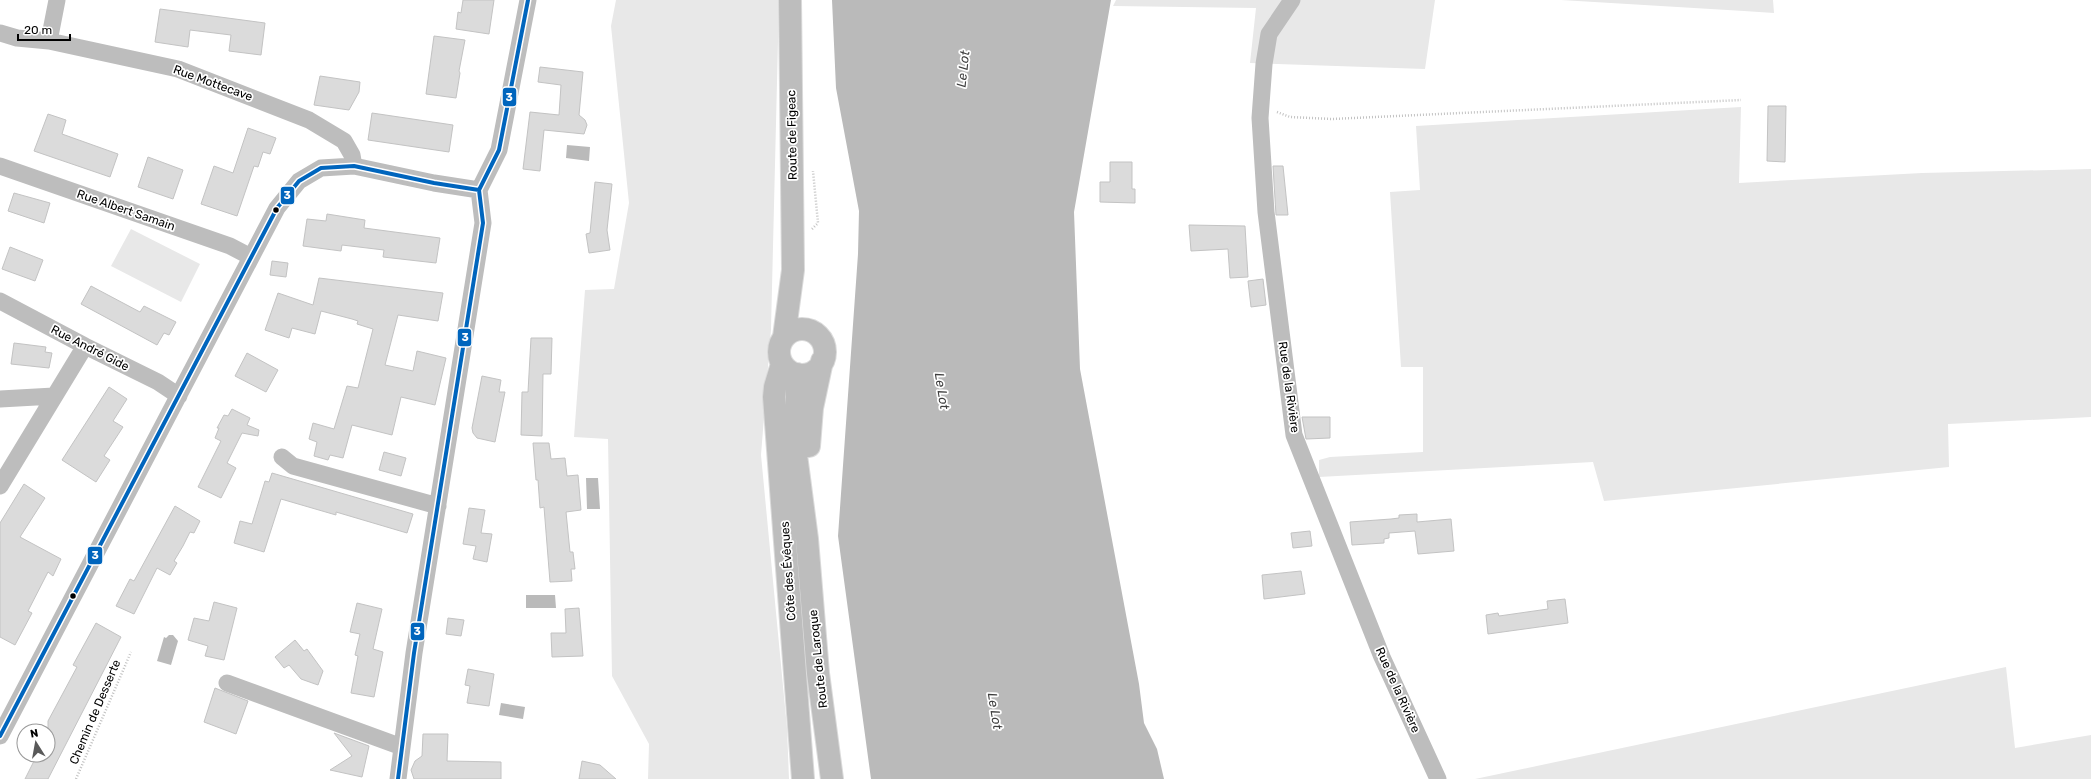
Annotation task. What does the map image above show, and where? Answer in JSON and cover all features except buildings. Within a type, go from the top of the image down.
[{"type":"main road","name":"Route de Figeac","points":[[784,337],[793,270],[790,0]]},
{"type":"main road","name":"Route de Figeac","points":[[793,270],[801,308],[809,330]]},
{"type":"main road","points":[[796,330],[809,330],[821,340],[824,354],[822,361],[812,372],[790,369],[779,350],[784,337],[796,330]]},
{"type":"main road","name":"Route de Laroque","points":[[807,539],[810,430],[812,408],[822,361]]},
{"type":"main road","name":"Route de Laroque","points":[[790,369],[796,455],[807,539],[818,673],[832,779]]},
{"type":"main road","name":"Côte des Évêques","points":[[790,369],[775,387],[774,397],[803,779]]},
{"type":"street","points":[[49,41],[57,0]]},
{"type":"street","points":[[398,779],[414,653],[483,223],[479,190],[499,150],[528,0]]},
{"type":"street","name":"Rue de la Rivière","points":[[1292,0],[1270,34],[1264,64],[1260,118],[1266,212],[1294,435],[1382,657],[1438,779]]},
{"type":"street","name":"Rue Mottecave","points":[[0,33],[49,41],[178,69],[309,120],[344,141],[352,155],[354,166]]},
{"type":"street","name":"Rue Albert Samain","points":[[0,166],[230,246],[251,257]]},
{"type":"street","points":[[0,736],[277,208],[299,181],[321,168],[354,166],[434,183],[479,190]]},
{"type":"street","name":"Rue André Gide","points":[[0,301],[85,346],[158,382],[179,396]]},
{"type":"street","points":[[0,486],[85,346]]},
{"type":"street","points":[[0,399],[54,396]]},
{"type":"street","points":[[282,457],[293,466],[438,506]]},
{"type":"street","points":[[227,683],[402,747]]},
{"type":"path","points":[[1261,106],[1290,117],[1332,119],[1741,100]]},
{"type":"path","name":"Chemin de Desserte","points":[[76,779],[131,652]]},
{"type":"shaded area","points":[[616,0],[779,0],[771,329],[761,455],[787,728],[789,779],[648,779],[649,744],[612,676],[608,439],[574,437],[585,290],[614,289],[629,203],[611,26]]},
{"type":"shaded area","points":[[1116,0],[1435,0],[1425,69],[1250,63],[1256,8],[1113,6]]},
{"type":"shaded area","points":[[1561,0],[1773,0],[1774,13],[1744,11]]},
{"type":"shaded area","points":[[1741,107],[1739,183],[1922,173],[2091,169],[2091,417],[1948,424],[1949,467],[1604,501],[1593,462],[1319,477],[1319,460],[1330,457],[1423,452],[1423,367],[1401,367],[1390,192],[1420,190],[1416,126]]},
{"type":"shaded area","points":[[131,229],[200,264],[181,302],[111,266]]},
{"type":"shaded area","points":[[2006,667],[2015,748],[2091,735],[2091,779],[1475,779]]},
{"type":"water","name":"Le Lot","points":[[832,0],[1111,0],[1074,212],[1080,369],[1139,684],[1144,723],[1157,749],[1164,779],[871,779],[838,536],[858,254],[859,211],[836,88]]},
{"type":"water","points":[[567,145],[590,147],[589,161],[566,158]]},
{"type":"water","points":[[586,478],[598,478],[600,509],[587,509]]},
{"type":"water","points":[[526,595],[555,595],[556,608],[526,608]]},
{"type":"water","points":[[169,635],[173,635],[178,641],[171,665],[157,661],[164,637],[166,638]]},
{"type":"water","points":[[501,703],[525,707],[523,719],[499,715]]},
{"type":"transit line","name":"3","points":[[479,190],[499,150],[528,0]]},
{"type":"transit line","name":"3","points":[[0,736],[277,208],[299,181],[321,168],[354,166],[434,183],[479,190]]},
{"type":"transit line","name":"3","points":[[398,779],[414,653],[483,223],[479,190]]}]
